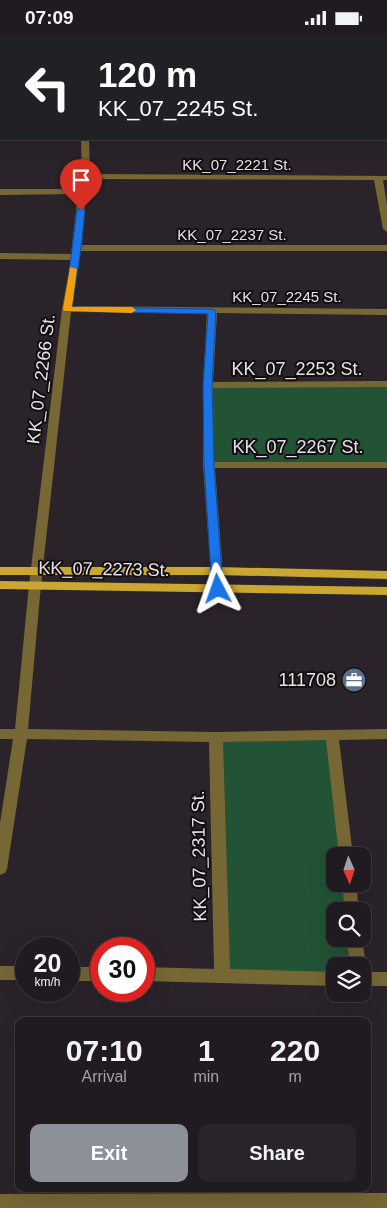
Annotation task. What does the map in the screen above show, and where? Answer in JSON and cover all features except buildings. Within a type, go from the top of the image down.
[{"type":"main road","name":"KK_07_2273 St.","points":[[0,571],[217,571],[387,575]]},
{"type":"main road","name":"KK_07_2273 St.","points":[[0,585],[387,591]]},
{"type":"street","name":"KK_07_2266 St.","points":[[0,869],[21,734],[36,571],[67,309],[76,252],[82,191],[86,176],[85,140]]},
{"type":"street","name":"KK_07_2221 St.","points":[[86,176],[382,178]]},
{"type":"street","points":[[382,178],[387,229]]},
{"type":"street","points":[[0,192],[82,191]]},
{"type":"street","name":"KK_07_2237 St.","points":[[0,256],[76,252],[387,248]]},
{"type":"street","name":"KK_07_2245 St.","points":[[67,309],[387,312]]},
{"type":"street","points":[[212,311],[208,385],[209,465],[218,589]]},
{"type":"street","name":"KK_07_2253 St.","points":[[208,385],[387,384]]},
{"type":"street","name":"KK_07_2267 St.","points":[[209,465],[387,465]]},
{"type":"street","points":[[0,734],[216,737],[387,734]]},
{"type":"street","points":[[332,734],[345,847]]},
{"type":"street","name":"KK_07_2317 St.","points":[[216,737],[222,975]]},
{"type":"street","points":[[0,973],[15,973]]},
{"type":"street","points":[[155,974],[326,979]]},
{"type":"street","points":[[371,979],[387,979]]},
{"type":"street","points":[[0,1203],[387,1202]]},
{"type":"green space","points":[[387,384],[387,465],[209,465],[208,385]]},
{"type":"green space","points":[[332,734],[345,847],[326,847],[326,893],[350,893],[351,902],[326,902],[326,947],[356,947],[357,957],[326,957],[326,979],[222,975],[216,737]]},
{"type":"slow traffic","points":[[73,269],[67,309],[132,310]]},
{"type":"place","name":"111708","points":[[354,680]]},
{"type":"route","points":[[81,210],[67,309],[212,311],[208,385],[209,465],[218,589]]}]
